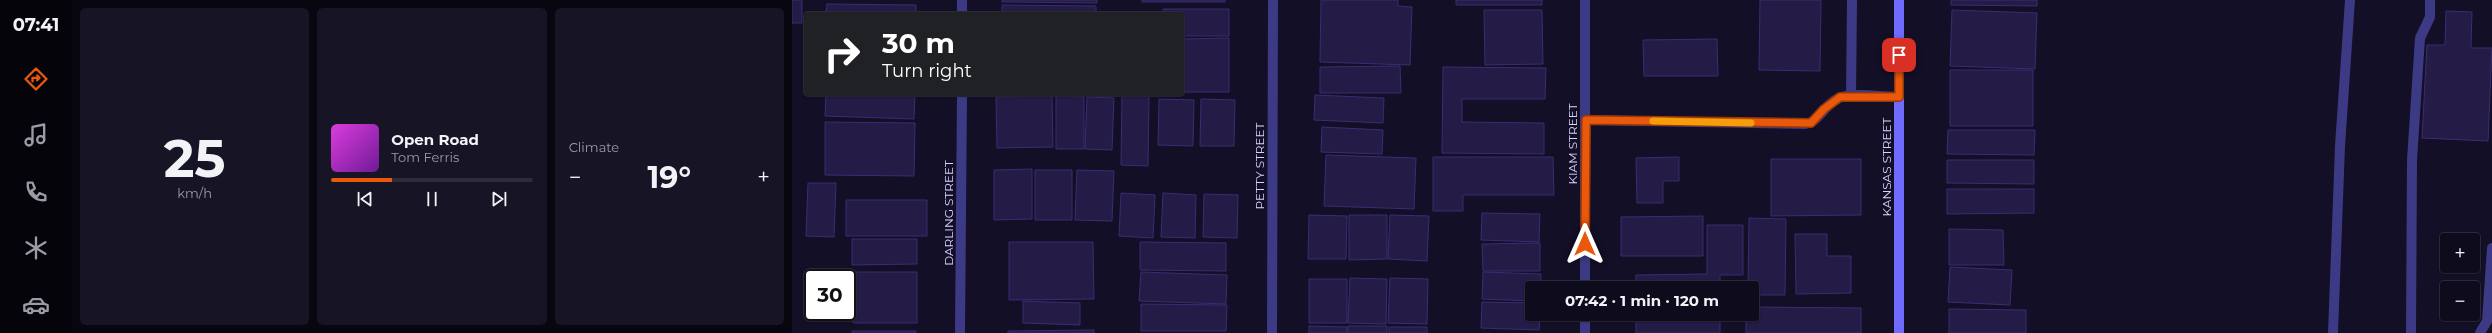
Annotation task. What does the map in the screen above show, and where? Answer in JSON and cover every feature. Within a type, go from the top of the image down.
[{"type":"street","points":[[962,0],[962,12]]},
{"type":"street","name":"PETTY STREET","points":[[1272,333],[1273,0]]},
{"type":"street","name":"KIAM STREET","points":[[1585,0],[1585,281]]},
{"type":"street","points":[[1851,96],[1852,0]]},
{"type":"street","name":"KANSAS STREET","points":[[1898,0],[1899,333]]},
{"type":"street","points":[[2333,333],[2340,146],[2350,0]]},
{"type":"street","points":[[2411,333],[2412,160],[2420,38],[2430,17],[2430,0]]},
{"type":"street","name":"DARLING STREET","points":[[960,333],[962,96]]},
{"type":"street","points":[[1586,120],[1805,124],[1811,123],[1831,102],[1840,97],[1899,97]]},
{"type":"street","points":[[2480,333],[2487,321],[2492,248]]},
{"type":"street","points":[[1585,321],[1585,333]]},
{"type":"building","points":[[792,0],[802,0],[802,23],[792,23]]},
{"type":"building","points":[[1002,0],[1097,0],[1097,3],[1002,2]]},
{"type":"building","points":[[1142,0],[1225,0],[1225,2],[1142,2]]},
{"type":"building","points":[[1321,0],[1398,0],[1398,6],[1412,7],[1410,65],[1320,62]]},
{"type":"building","points":[[1456,0],[1542,0],[1542,5],[1456,5]]},
{"type":"building","points":[[1760,0],[1821,0],[1820,71],[1759,70]]},
{"type":"building","points":[[1951,0],[2037,0],[2037,6],[1951,5]]},
{"type":"building","points":[[827,4],[916,5],[916,12],[826,12]]},
{"type":"building","points":[[1002,5],[1096,6],[1096,12],[1002,12]]},
{"type":"building","points":[[1163,9],[1229,9],[1229,36],[1184,36],[1184,12],[1163,12]]},
{"type":"building","points":[[1484,10],[1542,10],[1543,64],[1485,65]]},
{"type":"building","points":[[1952,10],[2037,13],[2035,69],[1950,66]]},
{"type":"building","points":[[2446,11],[2472,12],[2471,48],[2492,48],[2488,141],[2422,138],[2427,45],[2445,45]]},
{"type":"building","points":[[1229,38],[1229,92],[1184,92],[1184,39]]},
{"type":"building","points":[[1717,39],[1718,76],[1644,76],[1643,40]]},
{"type":"building","points":[[1400,66],[1401,93],[1320,93],[1320,67]]},
{"type":"building","points":[[1443,67],[1546,68],[1545,99],[1462,99],[1462,122],[1544,123],[1544,154],[1442,153]]},
{"type":"building","points":[[1950,70],[2033,70],[2033,126],[1950,126]]},
{"type":"building","points":[[1315,95],[1384,98],[1383,123],[1314,120]]},
{"type":"building","points":[[826,96],[915,96],[914,119],[825,116]]},
{"type":"building","points":[[1052,96],[1053,147],[997,148],[996,97]]},
{"type":"building","points":[[1056,96],[1084,97],[1084,149],[1056,149]]},
{"type":"building","points":[[1122,96],[1149,96],[1148,166],[1121,165]]},
{"type":"building","points":[[1087,97],[1114,98],[1112,150],[1085,149]]},
{"type":"building","points":[[1159,99],[1194,100],[1193,146],[1158,145]]},
{"type":"building","points":[[1201,99],[1235,100],[1234,146],[1200,146]]},
{"type":"building","points":[[825,122],[915,123],[914,176],[825,175]]},
{"type":"building","points":[[1322,127],[1383,130],[1382,154],[1321,152]]},
{"type":"building","points":[[1948,130],[2035,130],[2034,155],[1947,154]]},
{"type":"building","points":[[1326,155],[1416,158],[1414,209],[1324,206]]},
{"type":"building","points":[[1433,157],[1553,157],[1554,195],[1463,195],[1463,211],[1433,211]]},
{"type":"building","points":[[1679,157],[1679,181],[1663,181],[1663,203],[1637,203],[1636,158]]},
{"type":"building","points":[[1771,159],[1861,159],[1861,215],[1771,216]]},
{"type":"building","points":[[1947,160],[2034,160],[2034,184],[1947,183]]},
{"type":"building","points":[[1032,169],[1032,219],[994,220],[994,170]]},
{"type":"building","points":[[1035,170],[1072,170],[1072,220],[1035,220]]},
{"type":"building","points":[[1077,170],[1114,171],[1112,221],[1075,220]]},
{"type":"building","points":[[808,183],[836,183],[834,237],[806,236]]},
{"type":"building","points":[[1947,189],[2034,189],[2034,213],[1947,214]]},
{"type":"building","points":[[1121,193],[1155,195],[1153,238],[1119,236]]},
{"type":"building","points":[[1163,193],[1196,195],[1195,238],[1161,237]]},
{"type":"building","points":[[1204,194],[1238,195],[1237,238],[1203,237]]},
{"type":"building","points":[[846,200],[927,200],[927,236],[846,236]]},
{"type":"building","points":[[1482,213],[1540,214],[1539,242],[1481,240]]},
{"type":"building","points":[[1309,215],[1347,216],[1346,259],[1308,259]]},
{"type":"building","points":[[1349,215],[1387,215],[1387,259],[1349,260]]},
{"type":"building","points":[[1390,215],[1429,216],[1427,261],[1388,259]]},
{"type":"building","points":[[1703,216],[1703,256],[1621,256],[1621,217]]},
{"type":"building","points":[[1749,218],[1786,219],[1785,295],[1759,295],[1759,281],[1748,281]]},
{"type":"building","points":[[1707,225],[1743,225],[1743,275],[1720,275],[1720,281],[1636,281],[1636,275],[1707,274]]},
{"type":"building","points":[[1949,229],[2003,230],[2004,265],[1949,265]]},
{"type":"building","points":[[1795,234],[1827,234],[1827,256],[1851,256],[1851,293],[1796,294]]},
{"type":"building","points":[[852,239],[917,239],[917,264],[852,265]]},
{"type":"building","points":[[1009,242],[1093,242],[1094,299],[1009,300]]},
{"type":"building","points":[[1140,242],[1226,243],[1226,271],[1140,270]]},
{"type":"building","points":[[1540,243],[1540,271],[1483,271],[1482,244]]},
{"type":"building","points":[[1950,267],[2012,270],[2010,305],[1948,302]]},
{"type":"building","points":[[856,272],[917,272],[917,323],[853,323],[853,321],[856,321]]},
{"type":"building","points":[[1141,272],[1227,275],[1226,304],[1139,301]]},
{"type":"building","points":[[1483,272],[1541,274],[1540,281],[1525,281],[1525,301],[1482,299]]},
{"type":"building","points":[[1350,278],[1387,279],[1386,324],[1348,323]]},
{"type":"building","points":[[1390,278],[1428,279],[1427,324],[1388,323]]},
{"type":"building","points":[[1309,279],[1347,279],[1347,323],[1309,323]]},
{"type":"building","points":[[1023,301],[1080,303],[1080,325],[1023,323]]},
{"type":"building","points":[[1482,302],[1525,303],[1525,321],[1540,321],[1539,330],[1481,328]]},
{"type":"building","points":[[1141,304],[1227,305],[1226,331],[1141,331]]},
{"type":"building","points":[[1759,307],[1861,308],[1861,333],[1746,333],[1746,321],[1759,321]]},
{"type":"building","points":[[1949,309],[2026,310],[2026,333],[1949,333]]},
{"type":"building","points":[[1636,321],[1720,321],[1720,333],[1636,333]]},
{"type":"building","points":[[1309,326],[1347,327],[1347,333],[1309,333]]},
{"type":"building","points":[[1348,326],[1387,326],[1387,333],[1348,333]]},
{"type":"building","points":[[1389,327],[1427,327],[1427,333],[1389,333]]},
{"type":"building","points":[[1094,330],[1094,333],[1008,333],[1008,331]]},
{"type":"building","points":[[852,331],[916,331],[916,333],[852,333]]},
{"type":"slow traffic","points":[[1653,121],[1751,123]]},
{"type":"route","points":[[1585,244],[1586,120],[1811,123],[1831,102],[1840,97],[1899,97],[1899,55]]}]
